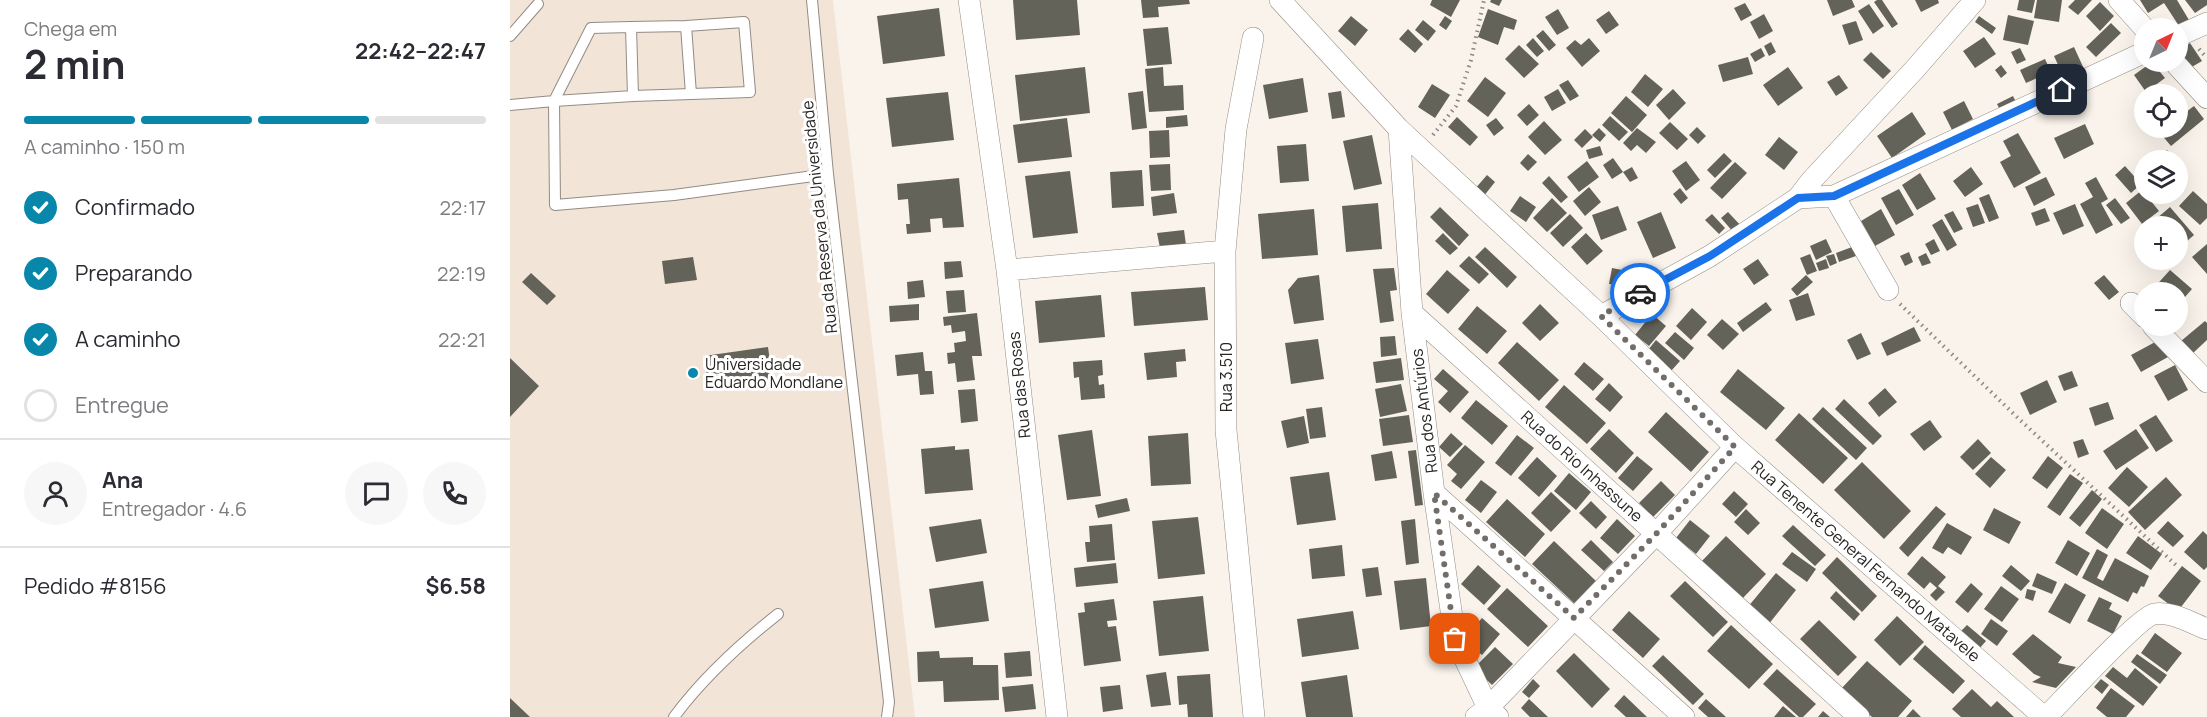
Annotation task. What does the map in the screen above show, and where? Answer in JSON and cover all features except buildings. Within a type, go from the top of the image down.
[{"type":"street","name":"Rua das Rosas","points":[[969,0],[1006,270],[1057,717]]},
{"type":"street","name":"Rua Tenente General Fernando Matavele","points":[[1280,0],[1399,129],[1601,316],[1735,447],[2045,717]]},
{"type":"street","points":[[1601,316],[1710,256],[1798,198],[1810,181],[1915,69],[1975,0]]},
{"type":"street","points":[[2119,0],[2135,18]]},
{"type":"street","points":[[2188,32],[2207,23]]},
{"type":"street","name":"Rua 3.510","points":[[1253,39],[1236,129],[1225,251],[1226,430],[1254,717]]},
{"type":"street","points":[[1798,198],[1834,196],[2134,57]]},
{"type":"street","points":[[2183,72],[2207,98]]},
{"type":"street","name":"Rua dos Antúrios","points":[[1399,129],[1412,313],[1455,639],[1487,714]]},
{"type":"street","points":[[1834,196],[1888,290]]},
{"type":"street","points":[[1006,270],[1225,251]]},
{"type":"street","name":"Rua do Rio Inhassune","points":[[1412,313],[1859,717]]},
{"type":"street","points":[[2163,336],[2207,382]]},
{"type":"street","points":[[1487,714],[1735,447]]},
{"type":"street","points":[[1434,493],[1684,717]]},
{"type":"street","points":[[2045,717],[2134,628],[2151,614],[2167,613],[2207,629]]},
{"type":"lane","name":"Rua da Reserva da Universidade","points":[[812,0],[828,174],[889,702],[887,717]]},
{"type":"lane","points":[[510,36],[538,4]]},
{"type":"lane","points":[[510,105],[554,102],[633,96],[750,92],[744,22],[591,28],[554,102],[555,205],[674,195],[828,174]]},
{"type":"lane","points":[[686,26],[691,94]]},
{"type":"lane","points":[[632,27],[633,96]]},
{"type":"lane","points":[[674,717],[698,685],[746,639],[778,614]]},
{"type":"path","points":[[1421,150],[1456,106],[1471,60],[1484,0]]},
{"type":"path","points":[[1888,290],[2019,419],[2178,567]]},
{"type":"shaded area","name":"Universidade Eduardo Mondlane","points":[[510,0],[833,0],[915,717],[510,717]]},
{"type":"way so far","points":[[1455,639],[1434,493],[1574,618],[1656,534],[1735,447],[1601,316],[1640,293]]},
{"type":"place","name":"Universidade Eduardo Mondlane","points":[[693,373]]},
{"type":"route","points":[[1640,293],[1710,256],[1798,198],[1834,196],[2062,90]]}]
